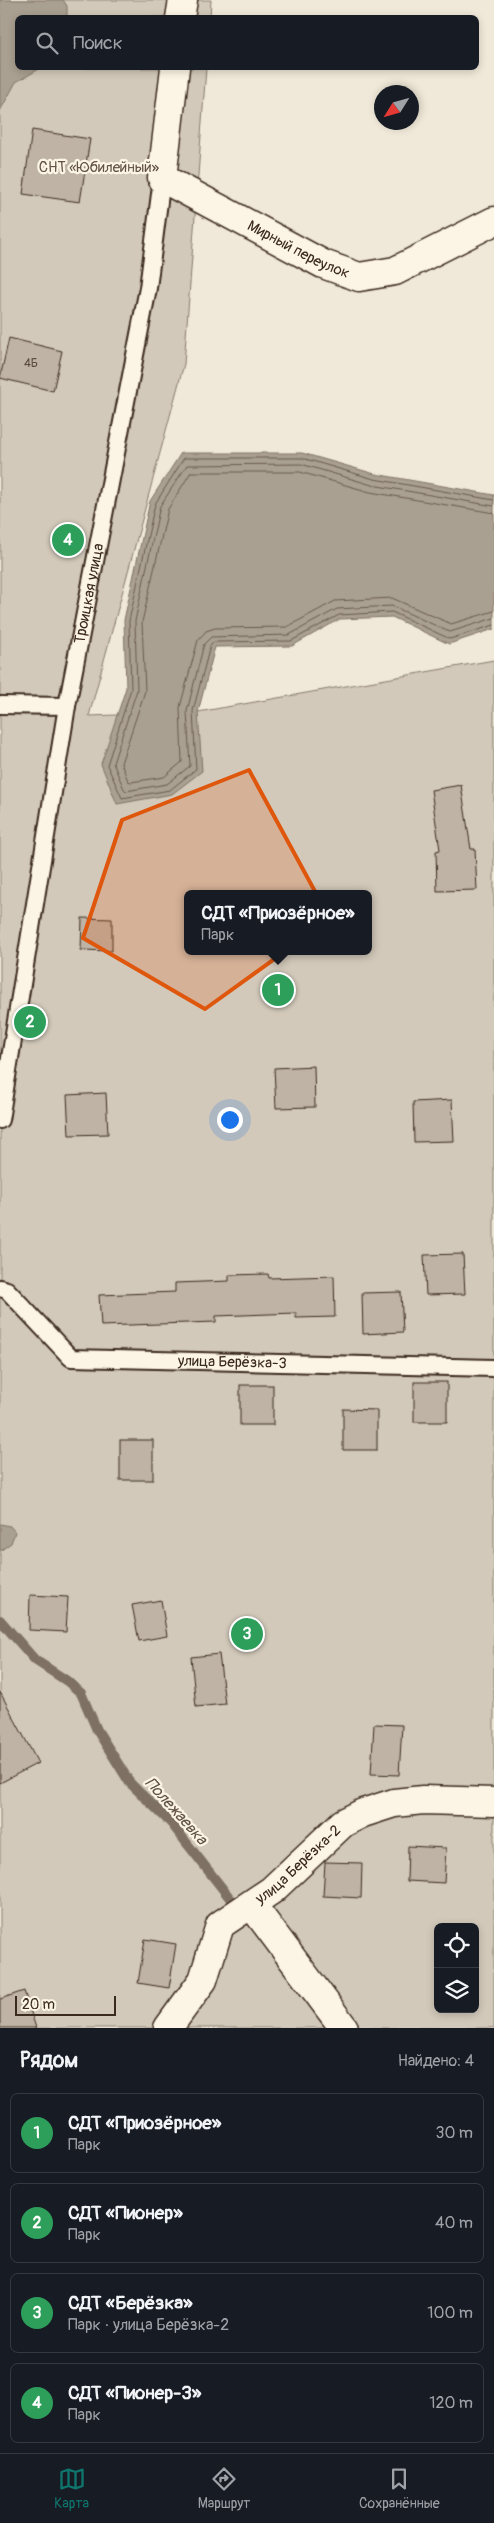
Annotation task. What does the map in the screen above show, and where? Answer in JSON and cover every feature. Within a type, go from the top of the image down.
[{"type":"street","points":[[180,15],[183,0]]},
{"type":"street","name":"Троицкая улица","points":[[162,178],[175,70]]},
{"type":"street","name":"Мирный переулок","points":[[162,178],[323,264],[359,277],[395,271],[494,222]]},
{"type":"street","name":"улица Берёзка-2","points":[[168,2028],[203,1980],[220,1925],[272,1890],[343,1823],[363,1813],[394,1803],[422,1800],[494,1802]]},
{"type":"street","points":[[252,1905],[344,2028]]},
{"type":"lane","name":"Троицкая улица","points":[[0,1120],[67,706],[148,288],[162,178]]},
{"type":"lane","points":[[0,705],[67,706]]},
{"type":"lane","name":"улица Берёзка-3","points":[[0,1288],[7,1290],[70,1358],[494,1368]]},
{"type":"highlighted area","points":[[249,770],[330,919],[205,1009],[83,938],[122,820]]},
{"type":"green space","name":"СНТ «Юбилейный»","points":[[0,0],[211,0],[210,15],[15,15],[15,70],[206,70],[184,364],[89,716],[198,712],[494,660],[494,2028],[0,2028]]},
{"type":"water","points":[[0,0],[63,0],[67,6],[67,15],[15,15],[15,70],[37,70],[16,82],[0,111]]},
{"type":"water","points":[[181,453],[302,453],[375,474],[494,495],[494,629],[449,644],[392,617],[340,619],[292,646],[215,647],[198,712],[202,771],[172,794],[117,804],[101,764],[126,688],[124,620],[150,501]]},
{"type":"water","points":[[0,1524],[10,1526],[15,1532],[11,1543],[0,1551]]},
{"type":"building","points":[[32,130],[90,139],[80,202],[23,194]]},
{"type":"building","points":[[9,338],[62,351],[53,391],[0,378]]},
{"type":"building","points":[[461,785],[471,849],[475,849],[477,890],[437,891],[436,851],[440,850],[431,790]]},
{"type":"building","points":[[82,918],[112,919],[112,951],[81,950]]},
{"type":"building","points":[[314,1066],[315,1107],[276,1108],[274,1068]]},
{"type":"building","points":[[106,1093],[108,1134],[69,1135],[67,1095]]},
{"type":"building","points":[[452,1100],[454,1141],[414,1142],[413,1102]]},
{"type":"building","points":[[463,1254],[465,1294],[426,1295],[424,1255]]},
{"type":"building","points":[[268,1274],[269,1278],[334,1276],[335,1317],[296,1318],[296,1313],[216,1316],[216,1322],[101,1326],[99,1295],[175,1292],[175,1283],[229,1281],[229,1275]]},
{"type":"building","points":[[401,1292],[403,1332],[363,1334],[362,1293]]},
{"type":"building","points":[[414,1382],[447,1382],[447,1422],[414,1422]]},
{"type":"building","points":[[240,1385],[273,1385],[273,1425],[240,1425]]},
{"type":"building","points":[[343,1409],[377,1410],[377,1450],[343,1450]]},
{"type":"building","points":[[120,1440],[153,1440],[153,1480],[120,1480]]},
{"type":"building","points":[[30,1595],[68,1597],[66,1632],[29,1630]]},
{"type":"building","points":[[161,1600],[167,1636],[139,1641],[132,1605]]},
{"type":"building","points":[[219,1654],[225,1704],[196,1707],[191,1657]]},
{"type":"building","points":[[0,1692],[38,1763],[0,1783]]},
{"type":"building","points":[[374,1724],[402,1725],[399,1775],[371,1774]]},
{"type":"building","points":[[408,1846],[446,1848],[444,1883],[407,1881]]},
{"type":"building","points":[[325,1862],[362,1863],[361,1898],[323,1896]]},
{"type":"building","points":[[145,1939],[176,1944],[169,1988],[138,1983]]},
{"type":"building","points":[[24,1991],[36,2028],[0,2028],[0,1999]]},
{"type":"waterway","name":"Полежаевка","points":[[0,1620],[35,1660],[67,1681],[81,1693],[97,1730],[130,1783],[171,1823],[240,1911]]},
{"type":"place","name":"СДТ «Пионер-3»","points":[[68,540]]},
{"type":"place","name":"СДТ «Приозёрное»","points":[[278,990]]},
{"type":"place","name":"СДТ «Пионер»","points":[[30,1022]]},
{"type":"place","name":"СДТ «Берёзка»","points":[[247,1634]]}]
